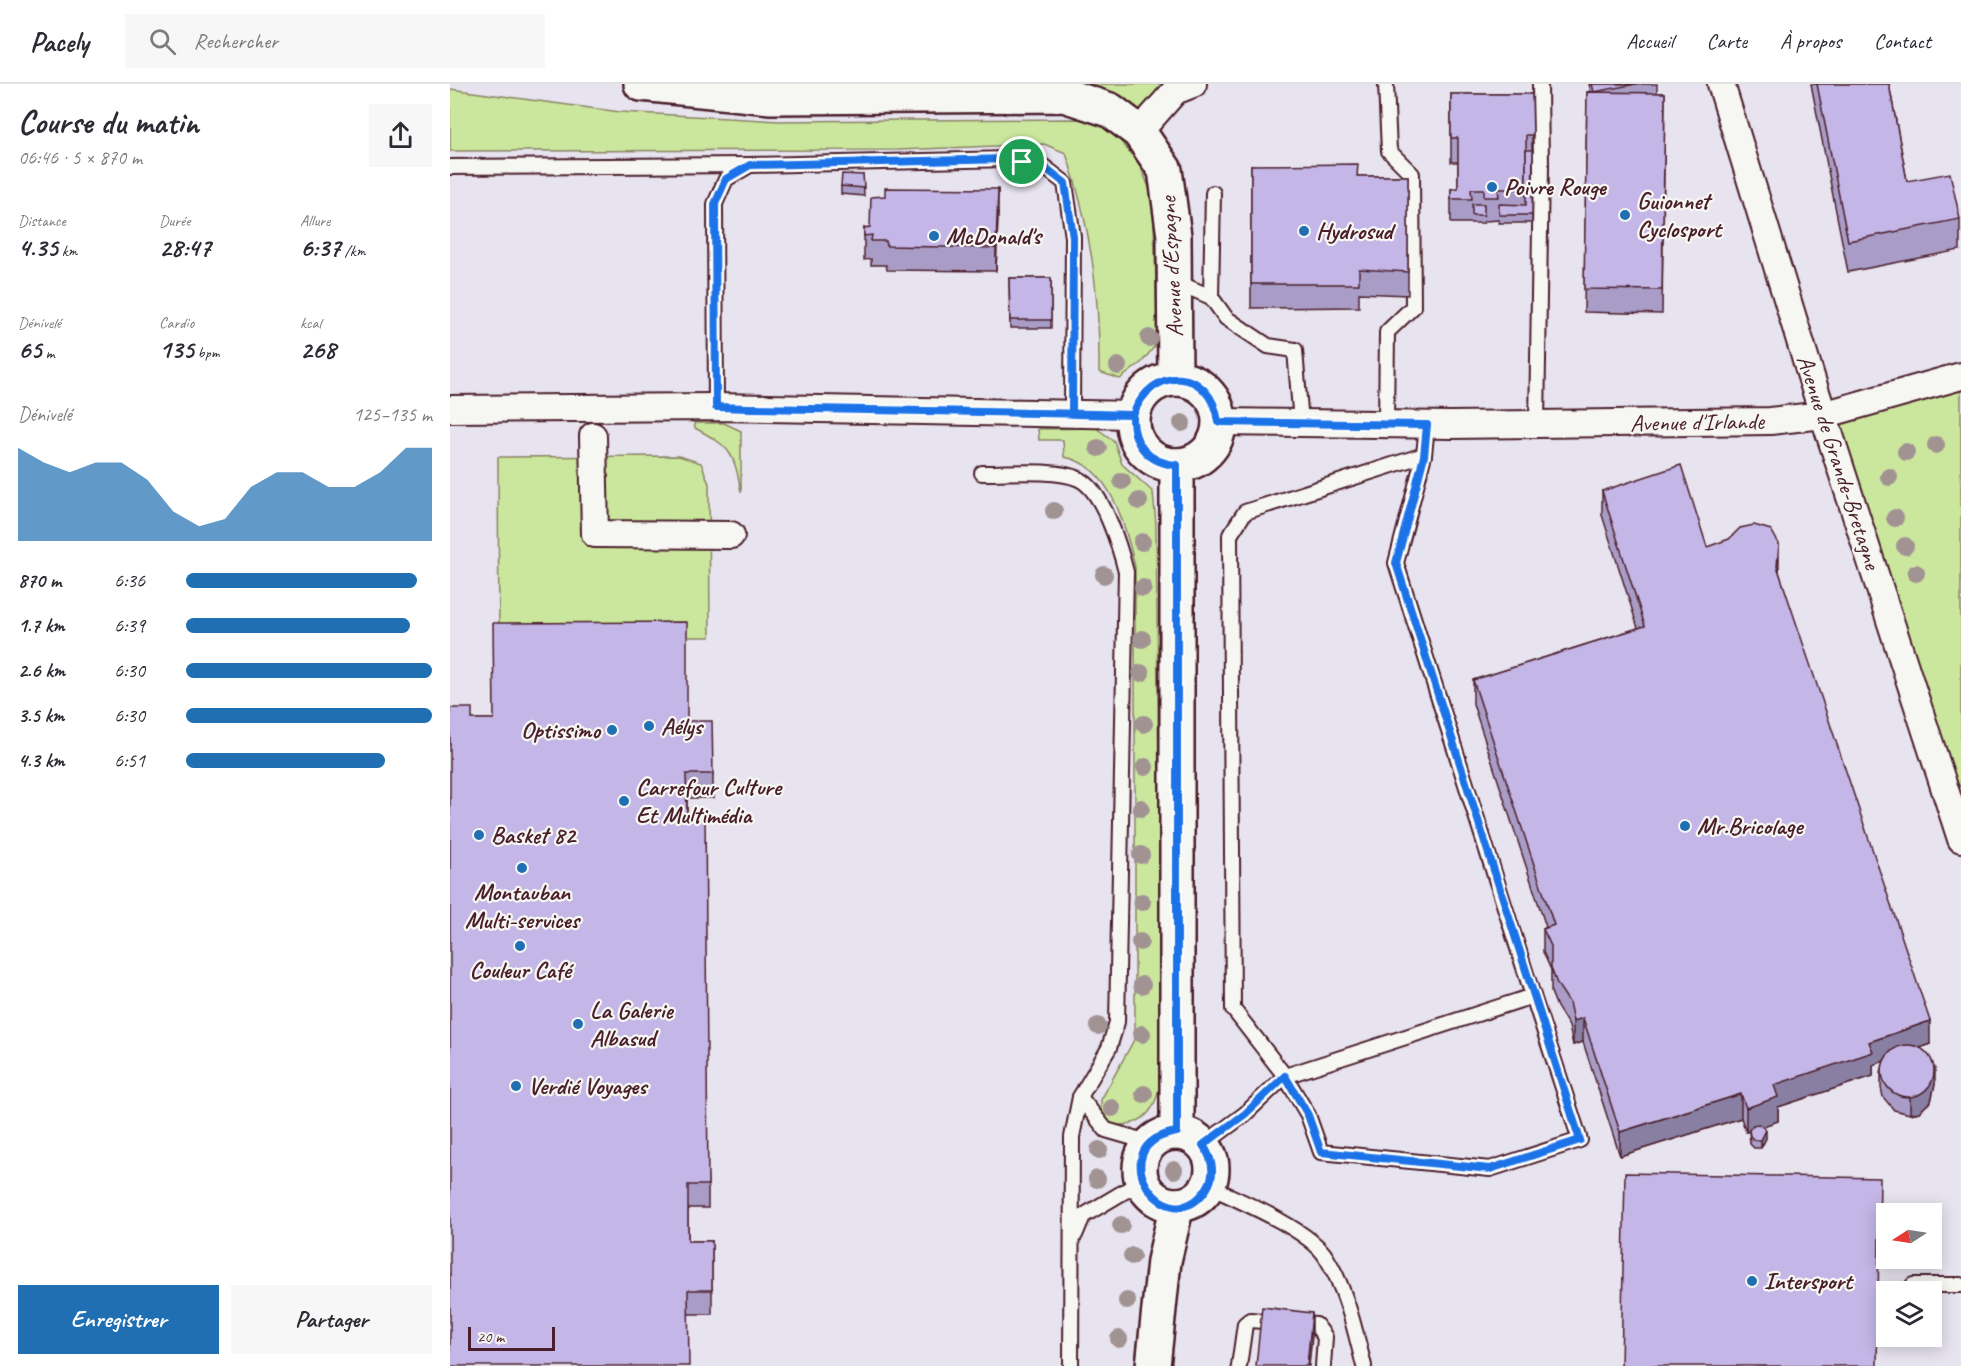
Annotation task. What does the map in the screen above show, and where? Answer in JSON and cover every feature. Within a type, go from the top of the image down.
[{"type":"street","name":"Avenue d'Espagne","points":[[641,84],[771,97],[1064,95],[1110,110],[1139,132],[1165,170],[1174,236],[1175,379]]},
{"type":"street","points":[[1139,132],[1175,91],[1193,84]]},
{"type":"street","name":"Avenue de Grande-Bretagne","points":[[1721,84],[1823,415],[1961,839]]},
{"type":"street","name":"Avenue d'Irlande","points":[[1218,422],[1427,425],[1770,421],[1823,415],[1961,376]]},
{"type":"street","points":[[1175,379],[1201,387],[1217,408],[1218,422],[1214,441],[1202,457],[1190,463],[1177,465],[1164,464],[1143,451],[1132,428],[1133,415],[1138,401],[1148,389],[1160,381],[1175,379]]},
{"type":"street","points":[[450,409],[716,407],[1133,415]]},
{"type":"street","points":[[593,436],[595,534],[731,535]]},
{"type":"street","points":[[1177,465],[1177,1140]]},
{"type":"street","points":[[1177,1140],[1212,1165],[1208,1186],[1195,1200],[1177,1205],[1156,1199],[1142,1180],[1141,1160],[1177,1140]]},
{"type":"street","points":[[1153,1366],[1164,1261],[1177,1205]]},
{"type":"lane","points":[[1386,84],[1389,151],[1412,174],[1413,307],[1387,332],[1386,424]]},
{"type":"lane","points":[[1537,424],[1540,84]]},
{"type":"lane","points":[[450,167],[750,165],[1009,159],[1043,166],[1065,183],[1073,237],[1072,414]]},
{"type":"lane","points":[[716,407],[715,204],[726,179],[750,165]]},
{"type":"lane","points":[[1211,297],[1213,193]]},
{"type":"lane","points":[[1174,281],[1211,297],[1226,318],[1268,346],[1295,350],[1301,423]]},
{"type":"lane","points":[[1424,456],[1245,512],[1230,535],[1233,1009],[1285,1076],[1308,1115],[1321,1152],[1490,1169],[1580,1140],[1396,563],[1424,456],[1427,425]]},
{"type":"lane","points":[[982,473],[1044,473],[1080,479],[1100,503],[1118,539],[1126,572],[1117,1022],[1109,1048],[1080,1097],[1072,1137],[1071,1366]]},
{"type":"lane","points":[[1080,1097],[1106,1130],[1177,1140],[1245,1114],[1285,1076],[1533,996]]},
{"type":"lane","points":[[1072,1240],[1083,1216],[1142,1180]]},
{"type":"lane","points":[[1208,1186],[1302,1234],[1326,1255],[1342,1290],[1364,1366]]},
{"type":"lane","points":[[1942,1285],[1961,1285]]},
{"type":"lane","points":[[1239,1366],[1245,1324],[1250,1320],[1316,1325],[1325,1337],[1323,1366]]},
{"type":"green space","points":[[1064,84],[1193,84],[1139,132]]},
{"type":"green space","points":[[450,89],[620,112],[779,121],[1079,119],[1111,130],[1139,163],[1153,197],[1158,342],[1142,362],[1120,379],[1099,372],[1096,288],[1082,207],[1066,153],[1044,144],[898,150],[450,151]]},
{"type":"green space","points":[[1961,376],[1961,786],[1947,794],[1823,415]]},
{"type":"green space","points":[[694,423],[724,423],[741,431],[741,492],[733,459],[716,440],[695,428]]},
{"type":"green space","points":[[1096,428],[1114,441],[1122,464],[1153,492],[1156,524],[1162,1060],[1157,1096],[1147,1115],[1138,1121],[1112,1125],[1101,1113],[1101,1100],[1135,1038],[1135,567],[1121,517],[1105,485],[1094,472],[1080,462],[1064,457],[1063,440],[1039,440],[1038,429]]},
{"type":"green space","points":[[679,456],[701,463],[709,484],[710,637],[499,637],[498,457]]},
{"type":"building","points":[[1592,84],[1636,84],[1594,92]]},
{"type":"building","points":[[1817,84],[1889,84],[1907,181],[1950,173],[1960,219],[1848,241]]},
{"type":"building","name":"Guionnet Cyclosport","points":[[1587,92],[1665,93],[1662,290],[1584,289]]},
{"type":"building","name":"Poivre Rouge","points":[[1451,94],[1532,94],[1533,135],[1526,135],[1526,189],[1498,189],[1499,197],[1484,197],[1484,189],[1471,189],[1472,199],[1451,199],[1451,189],[1458,188],[1458,138],[1451,138]]},
{"type":"building","points":[[1526,150],[1533,150],[1532,215],[1499,215],[1499,204],[1526,205]]},
{"type":"building","points":[[1358,164],[1357,176],[1408,176],[1408,272],[1359,269],[1359,284],[1251,284],[1251,165]]},
{"type":"building","points":[[842,174],[863,175],[864,188],[841,186]]},
{"type":"building","points":[[885,188],[998,189],[996,248],[887,246],[886,241],[871,241],[872,235],[864,236],[864,228],[870,227],[871,197],[885,196]]},
{"type":"building","points":[[1472,204],[1484,204],[1484,215],[1472,215]]},
{"type":"building","points":[[1009,278],[1051,278],[1051,320],[1010,320]]},
{"type":"building","name":"Mr.Bricolage","points":[[1681,465],[1707,547],[1729,539],[1740,528],[1754,525],[1771,530],[1779,544],[1777,566],[1930,1021],[1869,1042],[1873,1052],[1774,1085],[1778,1097],[1746,1108],[1741,1094],[1620,1132],[1583,1018],[1573,1021],[1569,1002],[1557,984],[1551,968],[1551,946],[1543,929],[1554,925],[1473,680],[1645,626],[1602,491]]},
{"type":"building","name":"La Galerie Albasud","points":[[687,622],[687,721],[712,721],[713,774],[686,774],[687,815],[705,814],[708,1185],[688,1185],[688,1241],[712,1241],[712,1290],[688,1290],[689,1366],[450,1366],[450,708],[472,708],[472,719],[494,719],[493,623]]},
{"type":"building","points":[[1903,1045],[1913,1045],[1923,1049],[1930,1056],[1934,1071],[1930,1086],[1923,1093],[1913,1097],[1903,1097],[1893,1093],[1886,1086],[1882,1076],[1882,1066],[1886,1056],[1893,1049]]},
{"type":"building","points":[[1759,1124],[1766,1130],[1761,1140],[1754,1140],[1749,1130],[1753,1125]]},
{"type":"building","points":[[1625,1173],[1880,1178],[1880,1203],[1876,1203],[1876,1269],[1879,1269],[1878,1281],[1876,1281],[1877,1366],[1621,1366]]},
{"type":"building","points":[[1262,1307],[1312,1313],[1307,1366],[1256,1366]]},
{"type":"place","name":"Poivre Rouge","points":[[1492,187]]},
{"type":"place","name":"Guionnet Cyclosport","points":[[1625,215]]},
{"type":"place","name":"Hydrosud","points":[[1304,231]]},
{"type":"place","name":"McDonald's","points":[[934,236]]},
{"type":"place","name":"Aélys","points":[[649,726]]},
{"type":"place","name":"Optissimo","points":[[612,730]]},
{"type":"place","name":"Carrefour Culture Et Multimédia","points":[[624,801]]},
{"type":"place","name":"Mr.Bricolage","points":[[1685,826]]},
{"type":"place","name":"Basket 82","points":[[479,835]]},
{"type":"place","name":"Montauban Multi-services","points":[[522,868]]},
{"type":"place","name":"Couleur Café","points":[[520,946]]},
{"type":"place","name":"La Galerie Albasud","points":[[578,1024]]},
{"type":"place","name":"Verdié Voyages","points":[[516,1086]]},
{"type":"place","name":"Intersport","points":[[1752,1281]]},
{"type":"route","points":[[1022,162],[1009,159],[750,165],[726,179],[715,204],[716,407],[750,408],[1095,414],[1119,414],[1133,415],[1138,401],[1148,389],[1160,381],[1175,379],[1189,381],[1201,387],[1210,396],[1217,408],[1218,422],[1427,425],[1424,456],[1396,563],[1580,1140],[1490,1169],[1321,1152],[1308,1115],[1285,1076],[1245,1114],[1203,1145],[1209,1154],[1212,1176],[1208,1186],[1195,1200],[1186,1204],[1166,1204],[1156,1199],[1148,1191],[1140,1171],[1145,1151],[1159,1137],[1177,1132],[1177,465],[1164,464],[1143,451],[1132,428],[1133,415],[1072,414],[1072,328],[1073,237],[1065,183],[1043,166],[1022,162]]}]
